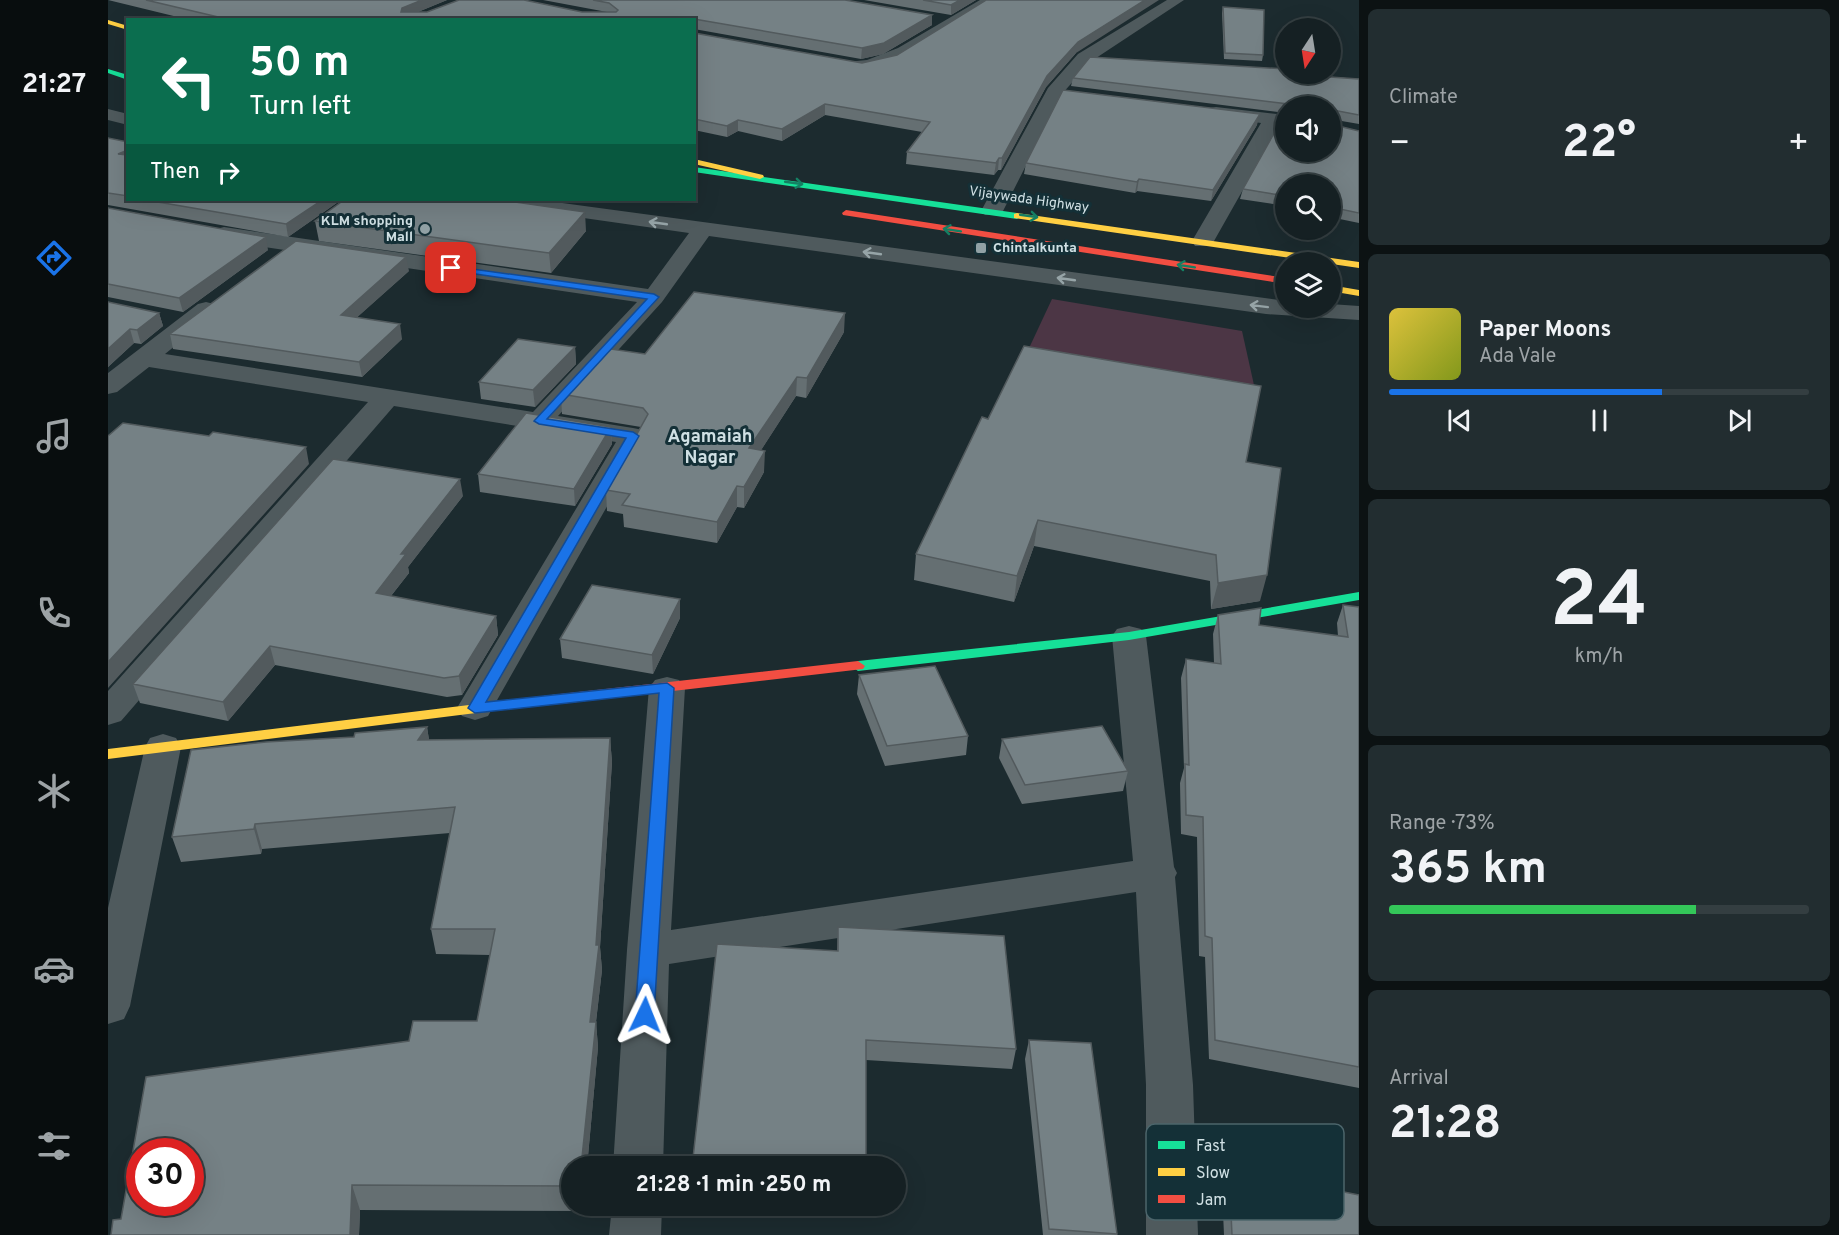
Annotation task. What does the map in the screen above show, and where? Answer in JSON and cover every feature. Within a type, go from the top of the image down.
[{"type":"main road","points":[[108,22],[126,27]]},
{"type":"main road","points":[[108,71],[126,77]]},
{"type":"main road","points":[[696,161],[772,180]]},
{"type":"main road","name":"Vijaywada Highway","points":[[696,169],[1359,265]]},
{"type":"main road","points":[[827,210],[1275,279]]},
{"type":"main road","points":[[1341,290],[1359,293]]},
{"type":"main road","points":[[108,754],[475,708],[1129,636],[1359,596]]},
{"type":"street","points":[[840,64],[861,66],[889,60],[991,0]]},
{"type":"street","points":[[1146,2],[1173,3]]},
{"type":"street","points":[[992,211],[1054,92],[1084,58],[1173,3]]},
{"type":"street","points":[[928,18],[951,22]]},
{"type":"street","points":[[1084,58],[1108,59]]},
{"type":"street","points":[[1054,92],[1077,95]]},
{"type":"street","points":[[1192,109],[1275,119]]},
{"type":"street","points":[[108,114],[126,119]]},
{"type":"street","points":[[1203,241],[1275,126]]},
{"type":"street","points":[[506,201],[1266,307],[1359,313]]},
{"type":"street","points":[[264,267],[321,226]]},
{"type":"street","points":[[200,229],[293,246],[654,297]]},
{"type":"street","points":[[539,421],[654,297],[703,229]]},
{"type":"street","points":[[108,386],[142,358],[176,319],[226,294]]},
{"type":"street","points":[[142,358],[633,436],[475,708]]},
{"type":"street","points":[[108,713],[387,397]]},
{"type":"street","points":[[1129,636],[1157,873],[1171,1124]]},
{"type":"street","points":[[639,1156],[648,950],[667,688]]},
{"type":"street","points":[[108,1006],[163,747]]},
{"type":"street","points":[[648,950],[1157,873]]},
{"type":"street","points":[[635,1235],[636,1216]]},
{"type":"shaded area","points":[[1052,299],[1242,331],[1258,403],[1023,361]]},
{"type":"building","points":[[146,0],[422,0],[402,8],[401,12],[427,12],[459,0],[524,0],[582,12],[616,12],[618,10],[609,3],[593,0],[845,0],[932,15],[884,43],[862,48],[696,18],[222,18]]},
{"type":"building","points":[[923,0],[960,0],[951,5]]},
{"type":"building","points":[[986,0],[1145,0],[1078,42],[1047,76],[1002,158],[999,158],[996,163],[907,152],[930,122],[825,104],[782,129],[738,120],[727,126],[696,119],[696,33],[862,63],[897,55]]},
{"type":"building","points":[[1223,7],[1264,10],[1263,55],[1225,53]]},
{"type":"building","points":[[1090,57],[1275,68],[1275,84],[1341,84],[1341,78],[1359,79],[1359,115],[1341,112],[1341,96],[1275,96],[1275,102],[1073,78]]},
{"type":"building","points":[[1063,90],[1260,114],[1213,190],[1139,179],[1137,182],[1026,163]]},
{"type":"building","points":[[1341,127],[1359,131],[1359,213],[1341,209],[1341,174],[1275,174],[1275,194],[1243,189],[1275,132],[1275,162],[1341,162]]},
{"type":"building","points":[[108,138],[126,142],[126,151],[118,154],[126,155],[126,196],[108,193]]},
{"type":"building","points":[[152,201],[320,201],[286,224]]},
{"type":"building","points":[[343,201],[508,201],[585,212],[549,253],[315,221]]},
{"type":"building","points":[[108,208],[266,237],[179,298],[108,284]]},
{"type":"building","points":[[296,241],[406,257],[341,315],[400,324],[359,362],[170,334]]},
{"type":"building","points":[[694,292],[845,313],[807,378],[797,377],[749,448],[765,451],[744,487],[737,486],[717,522],[622,505],[630,494],[606,490],[648,414],[643,408],[561,394],[604,348],[645,354]]},
{"type":"building","points":[[108,302],[159,313],[137,330],[130,329],[108,349]]},
{"type":"building","points":[[518,339],[575,347],[533,390],[479,382]]},
{"type":"building","points":[[1024,346],[1261,386],[1246,462],[1281,468],[1267,575],[1218,583],[1216,555],[1038,520],[1017,576],[916,554],[982,417],[988,419]]},
{"type":"building","points":[[526,413],[611,427],[574,489],[478,474]]},
{"type":"building","points":[[123,423],[209,436],[213,432],[306,447],[108,662],[108,436]]},
{"type":"building","points":[[333,459],[460,479],[401,554],[406,554],[376,593],[496,616],[459,676],[444,678],[270,646],[223,702],[133,684]]},
{"type":"building","points":[[592,585],[680,599],[652,655],[560,639]]},
{"type":"building","points":[[1343,605],[1359,607],[1359,1067],[1215,1040],[1212,938],[1205,936],[1203,817],[1186,815],[1185,764],[1189,765],[1186,659],[1221,664],[1218,615],[1261,608],[1259,625],[1348,637]]},
{"type":"building","points":[[935,666],[968,736],[887,746],[859,675]]},
{"type":"building","points":[[1102,726],[1128,771],[1025,785],[1002,739]]},
{"type":"building","points":[[427,727],[418,740],[610,738],[596,945],[599,945],[590,1022],[596,1022],[582,1156],[561,1156],[561,1186],[352,1185],[350,1235],[111,1235],[113,1220],[121,1219],[126,1191],[126,1216],[204,1216],[204,1138],[135,1138],[146,1077],[409,1041],[413,1021],[477,1021],[495,929],[431,929],[455,807],[255,824],[254,829],[172,837],[191,750],[266,742],[354,737],[355,733]]},
{"type":"building","points":[[838,927],[1004,936],[1016,1049],[866,1040],[866,1156],[693,1156],[717,944],[838,951]]},
{"type":"building","points":[[1029,1040],[1091,1043],[1117,1234],[1049,1229]]},
{"type":"building","points":[[1344,1192],[1359,1195],[1359,1235],[1232,1235],[1231,1220],[1344,1220]]},
{"type":"traffic: fast","points":[[108,71],[126,77]]},
{"type":"traffic: fast","points":[[696,169],[1017,216]]},
{"type":"traffic: fast","points":[[858,666],[1129,636],[1359,596]]},
{"type":"traffic: slow","points":[[108,22],[126,27]]},
{"type":"traffic: slow","points":[[696,161],[760,177]]},
{"type":"traffic: slow","points":[[1017,216],[1359,265]]},
{"type":"traffic: slow","points":[[1341,290],[1359,293]]},
{"type":"traffic: slow","points":[[108,754],[560,699]]},
{"type":"traffic: jam","points":[[846,213],[1275,279]]},
{"type":"traffic: jam","points":[[560,699],[858,666]]},
{"type":"place","name":"KLM shopping Mall","points":[[425,229]]},
{"type":"place","name":"Chintalkunta","points":[[981,248]]},
{"type":"district","name":"Agamaiah Nagar","points":[[710,447]]},
{"type":"route","points":[[451,268],[654,297],[539,421],[633,436],[475,708],[667,688],[645,1015]]}]
